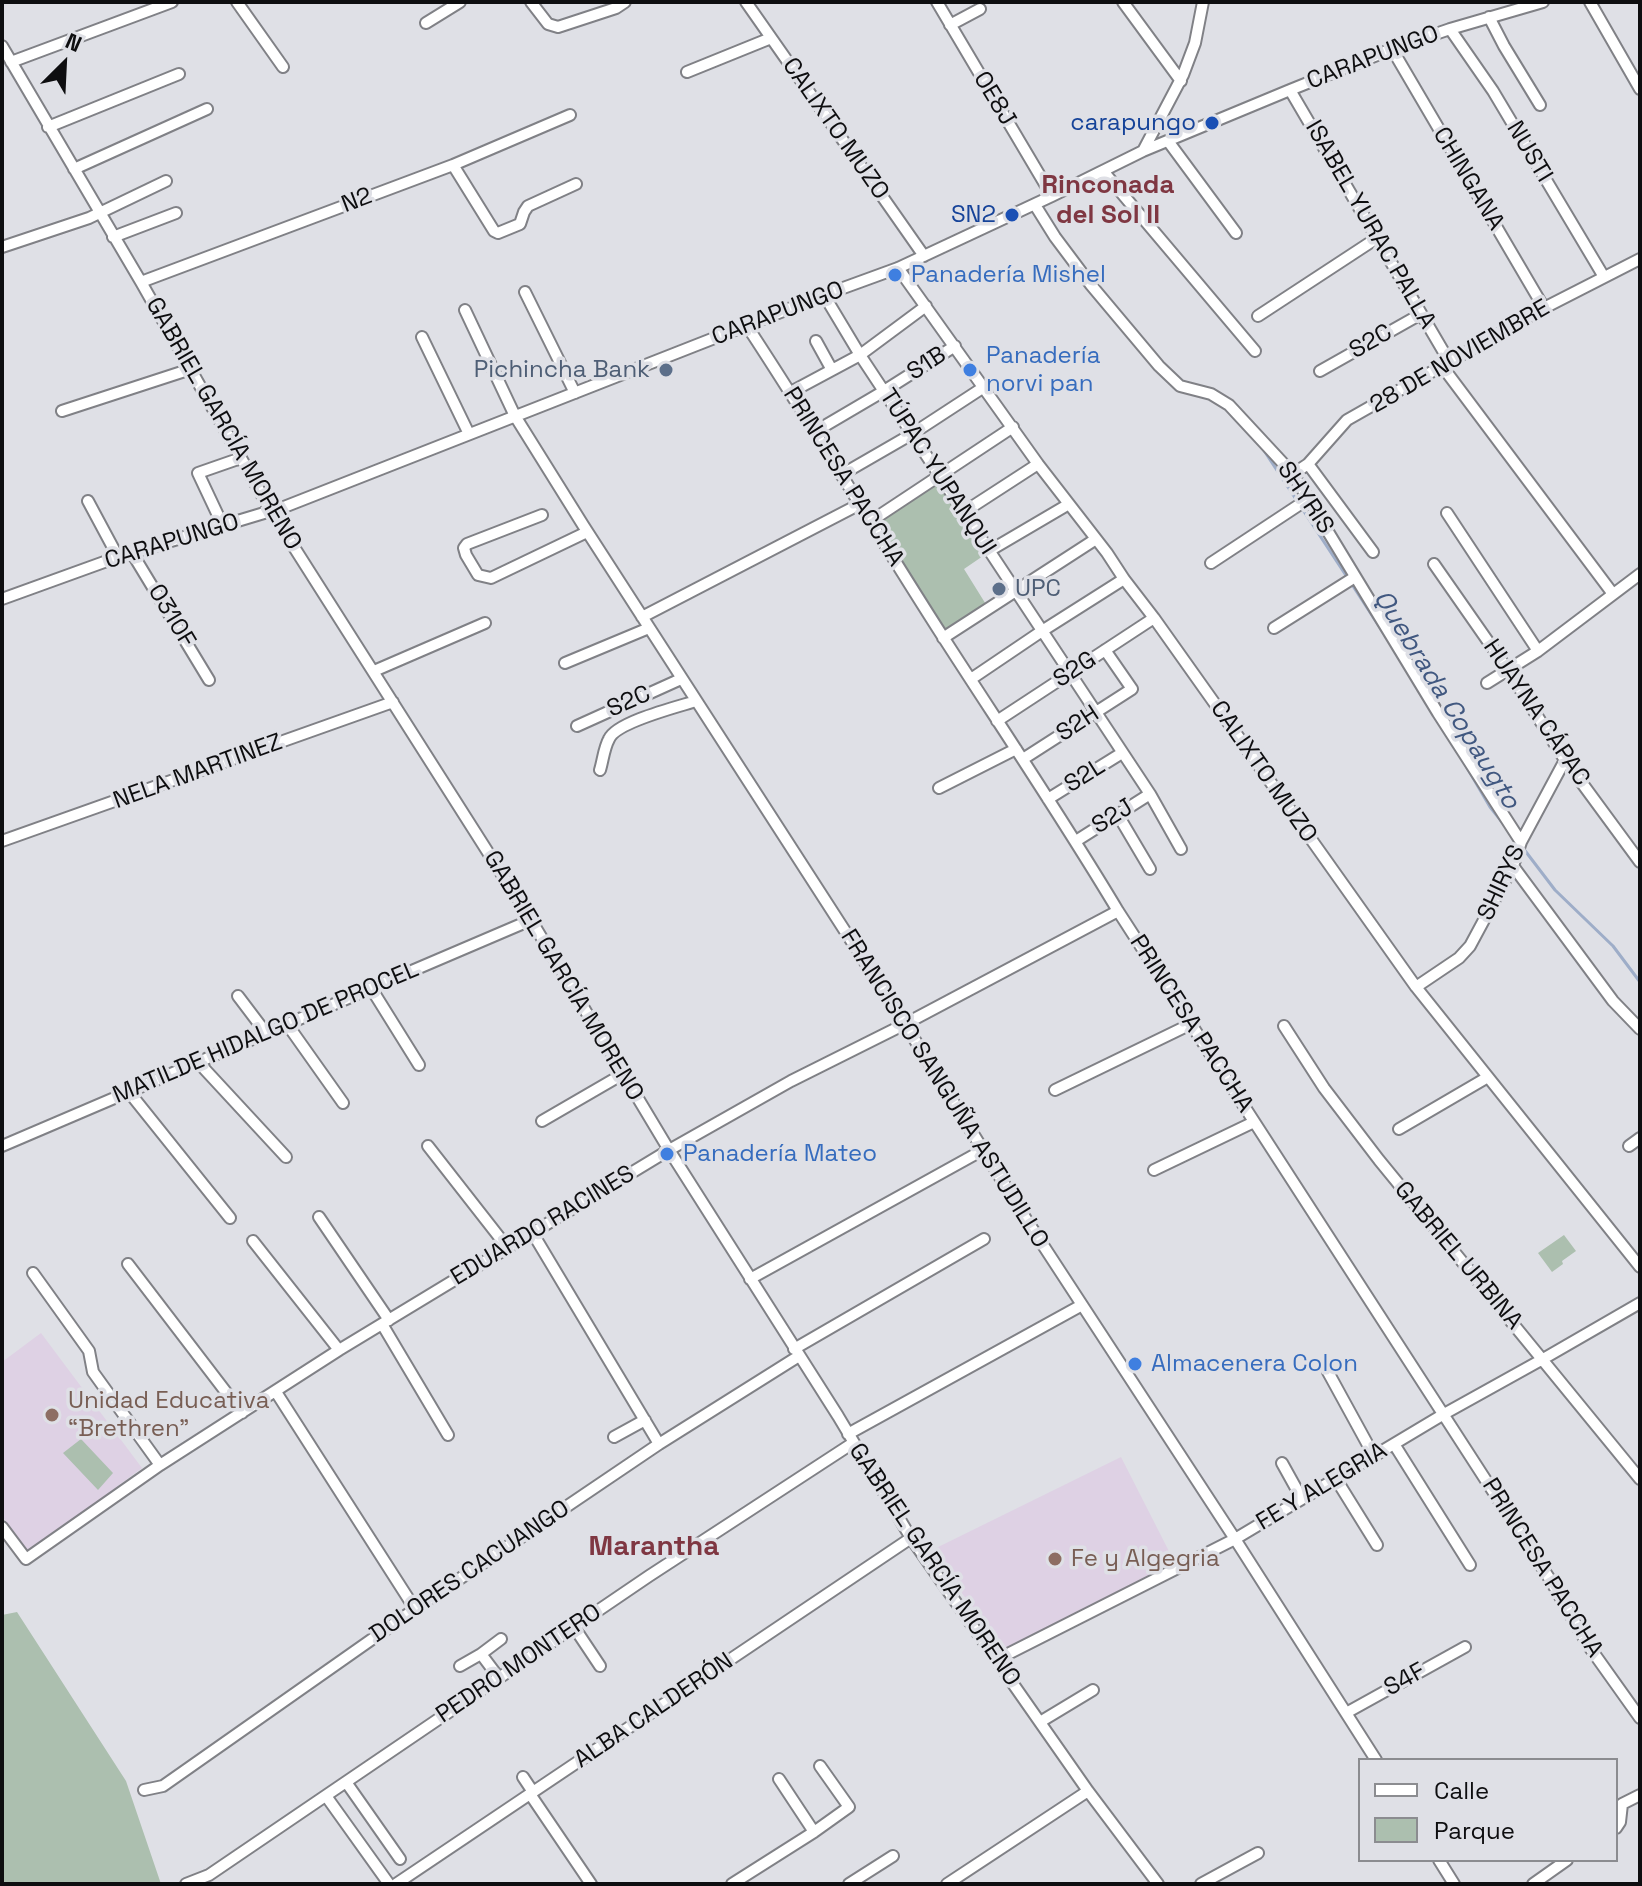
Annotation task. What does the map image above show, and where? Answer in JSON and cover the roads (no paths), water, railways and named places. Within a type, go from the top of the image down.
[{"type":"street","points":[[11,62],[172,2]]},
{"type":"street","points":[[237,2],[283,67]]},
{"type":"street","points":[[426,23],[460,2]]},
{"type":"street","points":[[531,2],[548,24],[558,27],[616,8],[625,2]]},
{"type":"street","name":"CALIXTO MUZO","points":[[746,2],[924,256]]},
{"type":"street","name":"OE8J","points":[[937,2],[1052,196]]},
{"type":"street","points":[[1123,2],[1181,81]]},
{"type":"street","points":[[1143,151],[1181,81],[1195,43],[1203,2]]},
{"type":"street","name":"CARAPUNGO","points":[[2,599],[118,557],[271,511],[898,268],[1143,151],[1392,49],[1543,2]]},
{"type":"street","points":[[1590,2],[1637,77],[1640,89]]},
{"type":"street","points":[[950,25],[980,9]]},
{"type":"street","points":[[1489,17],[1540,105]]},
{"type":"street","name":"NUSTI","points":[[1450,29],[1493,91],[1604,277]]},
{"type":"street","points":[[687,72],[771,38]]},
{"type":"street","name":"GABRIEL GARCÍA MORENO","points":[[2,46],[271,511],[531,920],[669,1150],[911,1538],[1088,1791],[1158,1884]]},
{"type":"street","name":"CHINGANA","points":[[1392,49],[1544,308]]},
{"type":"street","points":[[48,127],[179,74]]},
{"type":"street","name":"ISABEL YURAC PALLA","points":[[1290,90],[1421,314],[1446,364],[1613,594]]},
{"type":"street","points":[[74,169],[207,109]]},
{"type":"street","name":"N2","points":[[141,282],[453,165],[570,115]]},
{"type":"street","points":[[1168,141],[1236,233]]},
{"type":"street","points":[[453,165],[498,233],[520,224],[528,206],[576,184]]},
{"type":"street","points":[[1103,171],[1255,351]]},
{"type":"street","points":[[2,247],[100,213],[166,181]]},
{"type":"street","name":"SHYRIS","points":[[1035,205],[1091,285],[1159,366],[1180,386],[1211,394],[1229,405],[1293,474],[1438,713],[1521,842]]},
{"type":"street","points":[[113,237],[176,213]]},
{"type":"street","points":[[1258,316],[1377,238]]},
{"type":"street","name":"28 DE NOVIEMBRE","points":[[1293,474],[1308,464],[1347,420],[1544,308],[1640,259]]},
{"type":"street","name":"CALIXTO MUZO","points":[[898,268],[1038,464],[1154,618],[1416,987],[1640,1267]]},
{"type":"street","points":[[525,292],[575,393]]},
{"type":"street","name":"TÚPAC YUPANQUI","points":[[824,295],[860,355],[1150,794],[1181,849]]},
{"type":"street","points":[[791,392],[860,355],[926,306]]},
{"type":"street","name":"FRANCISCO SANGUÑA ASTUDILLO","points":[[465,310],[515,416],[587,532],[1375,1758]]},
{"type":"street","name":"S2C","points":[[1320,371],[1421,314]]},
{"type":"street","name":"PRINCESA PACCHA","points":[[747,326],[816,431],[943,638],[1551,1581],[1588,1645],[1640,1718]]},
{"type":"street","points":[[422,337],[469,434]]},
{"type":"street","points":[[816,341],[832,370]]},
{"type":"street","name":"S1B","points":[[816,431],[955,346]]},
{"type":"street","points":[[62,411],[191,369]]},
{"type":"street","points":[[841,475],[984,387]]},
{"type":"street","points":[[871,521],[1013,427]]},
{"type":"street","points":[[223,526],[198,473],[241,458]]},
{"type":"street","points":[[964,512],[1038,464]]},
{"type":"street","points":[[1308,464],[1373,552]]},
{"type":"street","points":[[1211,563],[1308,499]]},
{"type":"street","points":[[88,501],[118,557]]},
{"type":"street","points":[[642,617],[860,504]]},
{"type":"street","points":[[989,551],[1069,504]]},
{"type":"street","points":[[1447,513],[1538,651]]},
{"type":"street","points":[[542,515],[467,544],[464,548],[466,555],[478,575],[491,578],[587,532]]},
{"type":"street","points":[[943,638],[1096,539]]},
{"type":"street","name":"O310F","points":[[132,553],[209,680]]},
{"type":"street","name":"HUAYNA CÁPAC","points":[[1434,564],[1508,670],[1565,760],[1640,862]]},
{"type":"street","points":[[1487,683],[1538,651],[1640,574]]},
{"type":"street","points":[[1274,628],[1355,577]]},
{"type":"street","points":[[971,679],[1124,579]]},
{"type":"street","name":"S2G","points":[[997,721],[1154,618]]},
{"type":"street","points":[[374,671],[485,623]]},
{"type":"street","points":[[565,663],[649,628]]},
{"type":"street","name":"S2H","points":[[1023,759],[1132,689],[1105,650]]},
{"type":"street","name":"S2C","points":[[577,726],[681,679]]},
{"type":"street","points":[[600,770],[609,737],[615,731],[645,716],[696,701]]},
{"type":"street","name":"NELA MARTINEZ","points":[[2,841],[393,702]]},
{"type":"street","points":[[939,788],[1016,749]]},
{"type":"street","name":"S2L","points":[[1048,799],[1122,753]]},
{"type":"street","name":"SHIRYS","points":[[1416,987],[1459,958],[1470,946],[1565,760]]},
{"type":"street","name":"S2J","points":[[1076,841],[1150,794]]},
{"type":"street","points":[[1118,815],[1150,869]]},
{"type":"street","points":[[1513,866],[1613,1001],[1640,1029]]},
{"type":"street","name":"EDUARDO RACINES","points":[[2,1527],[26,1559],[160,1465],[339,1350],[669,1150],[791,1081],[1118,911]]},
{"type":"street","name":"MATILDE HIDALGO DE PROCEL","points":[[2,1146],[531,920]]},
{"type":"street","points":[[371,988],[419,1065]]},
{"type":"street","points":[[238,996],[266,1033]]},
{"type":"street","points":[[287,1024],[343,1103]]},
{"type":"street","points":[[1055,1090],[1191,1024]]},
{"type":"street","name":"GABRIEL URBINA","points":[[1284,1026],[1324,1088],[1379,1160],[1640,1479]]},
{"type":"street","points":[[198,1062],[286,1157]]},
{"type":"street","points":[[542,1121],[623,1074]]},
{"type":"street","points":[[1399,1129],[1488,1077]]},
{"type":"street","points":[[129,1092],[230,1218]]},
{"type":"street","points":[[1154,1170],[1254,1122]]},
{"type":"street","points":[[1629,1146],[1640,1138]]},
{"type":"street","points":[[428,1146],[507,1247]]},
{"type":"street","points":[[750,1279],[983,1150]]},
{"type":"street","points":[[319,1217],[386,1322],[448,1435]]},
{"type":"street","points":[[532,1232],[659,1444]]},
{"type":"street","name":"DOLORES CACUANGO","points":[[144,1790],[163,1786],[415,1609],[797,1352],[984,1239]]},
{"type":"street","points":[[253,1241],[339,1350]]},
{"type":"street","points":[[128,1264],[242,1413]]},
{"type":"street","points":[[33,1273],[89,1351],[93,1372],[160,1465]]},
{"type":"street","name":"FE Y ALEGRIA","points":[[996,1660],[1235,1539],[1444,1414],[1640,1303]]},
{"type":"street","name":"PEDRO MONTERO","points":[[186,1884],[209,1875],[850,1439],[1082,1305]]},
{"type":"street","points":[[1328,1372],[1374,1456]]},
{"type":"street","points":[[276,1392],[415,1609]]},
{"type":"street","points":[[614,1437],[645,1420]]},
{"type":"street","points":[[1394,1444],[1470,1565]]},
{"type":"street","points":[[1282,1463],[1302,1499]]},
{"type":"street","points":[[1336,1479],[1377,1545]]},
{"type":"street","name":"ALBA CALDERÓN","points":[[396,1884],[911,1538]]},
{"type":"street","points":[[574,1627],[600,1666]]},
{"type":"street","points":[[460,1666],[501,1639]]},
{"type":"street","name":"S4F","points":[[1346,1713],[1465,1647]]},
{"type":"street","points":[[481,1654],[499,1678]]},
{"type":"street","points":[[1040,1722],[1093,1690]]},
{"type":"street","points":[[732,1884],[849,1807],[820,1766]]},
{"type":"street","points":[[523,1777],[591,1884]]},
{"type":"street","points":[[779,1779],[814,1832]]},
{"type":"street","points":[[346,1782],[400,1859]]},
{"type":"street","points":[[947,1884],[1088,1791]]},
{"type":"street","points":[[1618,1825],[1622,1804],[1640,1795]]},
{"type":"street","points":[[326,1796],[389,1884]]},
{"type":"street","points":[[1201,1884],[1258,1853]]},
{"type":"street","points":[[849,1884],[893,1856]]},
{"type":"street","points":[[1440,1862],[1454,1884]]},
{"type":"street","points":[[1533,1884],[1564,1862]]},
{"type":"waterway","name":"Quebrada Copaugto","points":[[1261,446],[1347,577]]},
{"type":"waterway","name":"Quebrada Copaugto","points":[[1351,583],[1386,637]]},
{"type":"waterway","name":"Quebrada Copaugto","points":[[1466,766],[1490,807],[1506,827]]},
{"type":"waterway","name":"Quebrada Copaugto","points":[[1523,848],[1555,890],[1613,946],[1640,982]]},
{"type":"place","name":"carapungo","points":[[1212,123]]},
{"type":"place","name":"SN2","points":[[1012,215]]},
{"type":"place","name":"Panadería Mishel","points":[[895,275]]},
{"type":"place","name":"Pichincha Bank","points":[[666,370]]},
{"type":"place","name":"Panadería norvi pan","points":[[970,370]]},
{"type":"place","name":"UPC","points":[[999,589]]},
{"type":"place","name":"Panadería Mateo","points":[[667,1154]]},
{"type":"place","name":"Almacenera Colon","points":[[1135,1364]]},
{"type":"place","name":"Unidad Educativa “Brethren”","points":[[52,1415]]},
{"type":"place","name":"Fe y Algegria","points":[[1055,1559]]},
{"type":"district","name":"Rinconada del Sol II","points":[[1108,201]]},
{"type":"district","name":"Marantha","points":[[654,1547]]}]
